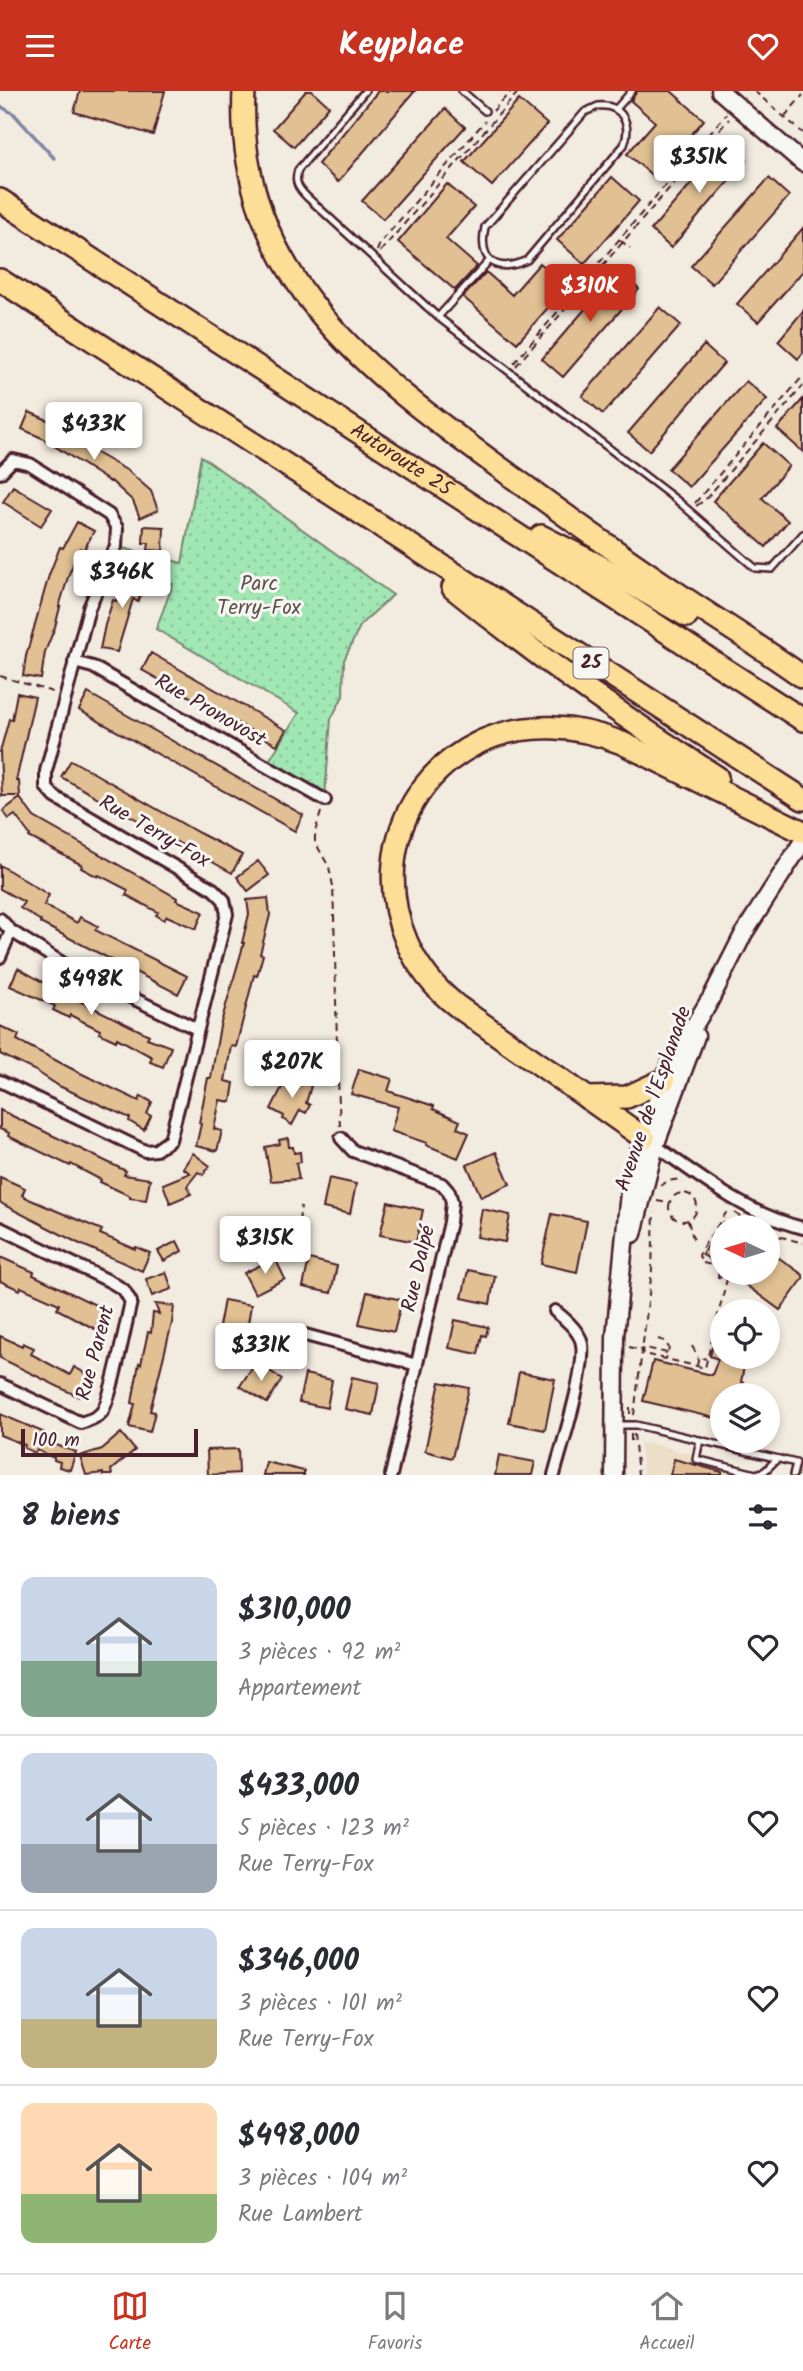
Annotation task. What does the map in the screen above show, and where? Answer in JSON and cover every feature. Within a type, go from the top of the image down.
[{"type":"highway","points":[[244,91],[243,118],[247,156],[261,210],[277,249],[294,280],[337,336],[389,383],[482,455],[611,548],[803,677]]},
{"type":"highway","name":"Autoroute 25","points":[[0,200],[803,720]]},
{"type":"highway","name":"25","points":[[0,280],[803,799]]},
{"type":"highway","points":[[439,484],[596,564],[803,684]]},
{"type":"highway","points":[[379,527],[571,680],[802,835]]},
{"type":"highway","points":[[650,1142],[450,1000],[423,973],[407,946],[394,903],[394,862],[406,818],[429,782],[464,751],[493,737],[532,728],[570,729],[595,733],[639,750],[802,835]]},
{"type":"highway","points":[[587,1098],[632,1095],[664,1080]]},
{"type":"street","points":[[720,91],[803,163]]},
{"type":"street","name":"Rue Terry-Fox","points":[[0,473],[13,460],[30,464],[109,515],[117,528],[116,546],[89,608],[74,661],[46,771],[46,787],[55,797],[213,889],[224,900],[227,913],[170,1140],[156,1150],[145,1151],[0,1081]]},
{"type":"street","name":"Rue Pronovost","points":[[74,661],[102,672],[325,800]]},
{"type":"street","name":"Avenue de l'Esplanade","points":[[614,1475],[614,1358],[629,1192],[709,1001],[744,933],[788,865],[802,835]]},
{"type":"street","points":[[0,919],[11,931],[72,969],[197,1029]]},
{"type":"street","points":[[0,957],[11,931]]},
{"type":"street","name":"Avenue de l'Esplanade","points":[[650,1142],[668,1067],[709,1001]]},
{"type":"street","name":"Rue Dalpé","points":[[341,1138],[353,1151],[442,1184],[449,1192],[452,1202],[450,1222],[391,1475]]},
{"type":"street","points":[[650,1142],[718,1188],[763,1214],[803,1228]]},
{"type":"street","name":"Rue Parent","points":[[0,1227],[111,1282],[124,1290],[131,1302],[109,1393],[102,1412],[92,1419],[81,1423],[0,1384]]},
{"type":"street","points":[[554,1475],[581,1369],[582,1341],[570,1323],[555,1311]]},
{"type":"street","points":[[294,1332],[417,1365]]},
{"type":"lane","points":[[365,91],[298,170],[295,179],[307,197],[438,317],[679,502],[755,568],[772,569],[803,534]]},
{"type":"lane","points":[[462,91],[488,113]]},
{"type":"lane","points":[[616,109],[632,91]]},
{"type":"lane","points":[[598,106],[616,109],[626,122],[629,133],[624,145],[527,260],[514,266],[502,266],[489,261],[482,240],[485,227],[585,112],[598,106]]},
{"type":"lane","points":[[438,317],[489,261]]},
{"type":"lane","points":[[614,1425],[636,1425],[796,1463],[793,1475]]},
{"type":"lane","points":[[700,1440],[696,1459],[759,1474],[777,1459]]},
{"type":"path","points":[[380,243],[488,113],[511,91]]},
{"type":"path","points":[[385,247],[519,91]]},
{"type":"path","points":[[754,91],[803,133]]},
{"type":"path","points":[[785,117],[803,95]]},
{"type":"path","points":[[488,113],[495,119]]},
{"type":"path","points":[[515,360],[727,113]]},
{"type":"path","points":[[520,364],[732,117]]},
{"type":"path","points":[[619,239],[630,248]]},
{"type":"path","points":[[700,496],[803,376]]},
{"type":"path","points":[[787,384],[792,389]]},
{"type":"path","points":[[705,500],[803,386]]},
{"type":"path","points":[[788,394],[792,398]]},
{"type":"path","points":[[0,676],[66,696]]},
{"type":"path","points":[[325,800],[314,832],[315,842],[329,867],[333,886],[341,1138]]},
{"type":"path","points":[[658,1187],[668,1181],[684,1179]]},
{"type":"path","points":[[687,1193],[693,1197],[696,1211],[687,1220],[680,1220],[673,1217],[670,1203],[673,1197],[687,1193]]},
{"type":"path","points":[[654,1199],[670,1203]]},
{"type":"path","points":[[296,1245],[301,1206]]},
{"type":"path","points":[[725,1215],[729,1209],[737,1215]]},
{"type":"path","name":"Avenue de l'Esplanade","points":[[633,1409],[652,1270],[654,1212]]},
{"type":"path","points":[[687,1220],[697,1242]]},
{"type":"path","points":[[780,1236],[803,1243]]},
{"type":"path","points":[[710,1237],[701,1250],[699,1259],[710,1265]]},
{"type":"path","points":[[704,1269],[705,1264]]},
{"type":"path","points":[[641,1350],[644,1354],[705,1368],[726,1285]]},
{"type":"path","points":[[658,1339],[665,1341],[668,1347],[666,1359]]},
{"type":"path","points":[[668,1347],[674,1343]]},
{"type":"path","points":[[692,1346],[699,1357],[707,1360]]},
{"type":"path","points":[[629,1347],[667,1353]]},
{"type":"path","points":[[696,1366],[699,1357]]},
{"type":"path","points":[[634,1443],[638,1475]]},
{"type":"shaded area","points":[[640,1443],[655,1444],[765,1475],[643,1475]]},
{"type":"green space","name":"Parc Terry-Fox","points":[[201,456],[393,595],[361,624],[344,660],[343,696],[331,719],[325,797],[265,767],[299,713],[156,629],[173,584],[115,560],[122,548],[182,563]]},
{"type":"building","points":[[80,91],[165,91],[153,135],[74,112]]},
{"type":"building","points":[[306,91],[312,91],[329,106],[294,147],[273,129]]},
{"type":"building","points":[[378,91],[415,91],[338,182],[318,164]]},
{"type":"building","points":[[637,91],[671,91],[704,120],[654,177],[627,154],[655,122],[631,101]]},
{"type":"building","points":[[519,100],[547,124],[492,186],[464,162]]},
{"type":"building","points":[[445,109],[465,127],[383,219],[362,201]]},
{"type":"building","points":[[727,142],[747,160],[671,248],[651,230]]},
{"type":"building","points":[[612,177],[639,201],[584,264],[557,240]]},
{"type":"building","points":[[769,178],[789,196],[712,284],[691,266]]},
{"type":"building","points":[[447,184],[474,207],[446,239],[477,266],[455,290],[398,242]]},
{"type":"building","points":[[803,228],[803,271],[758,322],[737,304]]},
{"type":"building","points":[[540,263],[567,286],[517,343],[463,297],[486,272],[512,295]]},
{"type":"building","points":[[618,271],[639,289],[563,377],[542,359]]},
{"type":"building","points":[[660,307],[681,325],[603,414],[582,396]]},
{"type":"building","points":[[803,311],[803,353],[798,359],[778,341]]},
{"type":"building","points":[[704,345],[724,363],[649,451],[628,433]]},
{"type":"building","points":[[746,381],[767,399],[689,487],[668,469]]},
{"type":"building","points":[[803,399],[803,452],[777,429]]},
{"type":"building","points":[[29,412],[50,421],[128,471],[151,491],[158,510],[140,518],[133,501],[111,481],[42,438],[22,429]]},
{"type":"building","points":[[763,443],[789,466],[762,498],[788,521],[766,547],[713,501]]},
{"type":"building","points":[[13,486],[52,509],[41,526],[3,502]]},
{"type":"building","points":[[77,522],[94,531],[84,550],[80,548],[69,574],[55,627],[45,652],[41,679],[23,676],[49,575],[60,547],[63,548]]},
{"type":"building","points":[[144,526],[164,527],[163,551],[148,550],[149,543],[143,543]]},
{"type":"building","points":[[130,568],[149,577],[138,602],[133,599],[117,652],[100,649],[113,600],[116,601]]},
{"type":"building","points":[[151,653],[286,730],[277,745],[142,670]]},
{"type":"building","points":[[17,693],[35,697],[16,781],[19,781],[20,796],[2,796],[0,752],[9,719],[12,720]]},
{"type":"building","points":[[88,693],[303,815],[295,831],[79,710]]},
{"type":"building","points":[[71,760],[242,855],[232,873],[61,777]]},
{"type":"building","points":[[20,798],[34,817],[177,898],[176,900],[203,912],[196,929],[167,916],[164,920],[156,915],[158,912],[126,895],[128,890],[81,868],[82,865],[29,837],[15,815],[9,819],[3,811]]},
{"type":"building","points":[[258,861],[269,875],[248,891],[237,877]]},
{"type":"building","points":[[0,865],[49,895],[44,905],[77,923],[80,917],[98,926],[95,930],[187,976],[178,994],[40,923],[41,921],[20,908],[24,902],[0,889]]},
{"type":"building","points":[[268,898],[270,915],[260,954],[263,955],[257,976],[254,975],[236,1047],[231,1046],[225,1081],[234,1083],[231,1102],[220,1100],[214,1129],[222,1131],[217,1151],[196,1146],[220,1026],[244,943],[249,914],[247,900]]},
{"type":"building","points":[[18,968],[149,1035],[147,1038],[171,1047],[163,1067],[150,1062],[152,1057],[117,1038],[116,1041],[99,1033],[100,1030],[70,1015],[69,1018],[53,1010],[55,1006],[10,986]]},
{"type":"building","points":[[0,1026],[19,1035],[17,1040],[78,1072],[139,1101],[141,1096],[152,1102],[147,1114],[151,1116],[144,1130],[129,1121],[130,1118],[59,1086],[36,1071],[0,1054]]},
{"type":"building","points":[[359,1069],[392,1079],[388,1091],[434,1106],[433,1109],[460,1121],[457,1128],[469,1133],[458,1158],[426,1145],[427,1143],[391,1131],[398,1107],[351,1094]]},
{"type":"building","points":[[287,1077],[302,1085],[303,1082],[311,1086],[306,1103],[310,1105],[306,1113],[300,1110],[292,1125],[283,1119],[284,1116],[271,1109]]},
{"type":"building","points":[[0,1110],[126,1171],[124,1175],[150,1179],[146,1200],[130,1198],[71,1164],[70,1166],[8,1136],[9,1133],[0,1129]]},
{"type":"building","points":[[288,1138],[289,1147],[293,1147],[294,1153],[300,1152],[301,1162],[296,1163],[299,1179],[271,1181],[265,1147],[280,1144],[279,1140]]},
{"type":"building","points":[[496,1152],[510,1184],[481,1197],[467,1165]]},
{"type":"building","points":[[193,1153],[210,1166],[203,1175],[198,1172],[187,1186],[191,1194],[170,1203],[163,1184],[190,1173],[183,1168]]},
{"type":"building","points":[[0,1177],[25,1188],[22,1195],[31,1200],[102,1230],[100,1234],[150,1253],[142,1271],[78,1243],[4,1205],[0,1202]]},
{"type":"building","points":[[329,1178],[356,1184],[350,1214],[323,1208]]},
{"type":"building","points":[[388,1202],[423,1210],[416,1242],[380,1235]]},
{"type":"building","points":[[482,1209],[510,1215],[505,1242],[477,1237]]},
{"type":"building","points":[[552,1214],[587,1221],[577,1272],[541,1264]]},
{"type":"building","points":[[177,1241],[182,1251],[164,1261],[158,1251]]},
{"type":"building","points":[[710,1243],[710,1260],[702,1254]]},
{"type":"building","points":[[0,1257],[104,1309],[95,1329],[57,1309],[59,1304],[0,1281]]},
{"type":"building","points":[[275,1258],[285,1279],[255,1294],[244,1273]]},
{"type":"building","points":[[309,1259],[337,1266],[331,1293],[303,1287]]},
{"type":"building","points":[[780,1259],[803,1275],[803,1279],[780,1310],[780,1299],[765,1299],[746,1285],[780,1285]]},
{"type":"building","points":[[468,1270],[495,1276],[490,1304],[462,1298]]},
{"type":"building","points":[[166,1272],[172,1289],[152,1296],[146,1279]]},
{"type":"building","points":[[367,1292],[402,1300],[394,1332],[359,1324]]},
{"type":"building","points":[[224,1300],[251,1305],[246,1336],[218,1332]]},
{"type":"building","points":[[155,1304],[174,1306],[150,1411],[155,1412],[150,1432],[129,1427],[135,1404],[132,1403],[139,1363],[141,1364],[148,1332],[151,1333],[153,1313],[159,1314]]},
{"type":"building","points":[[455,1320],[488,1327],[486,1336],[482,1335],[478,1354],[449,1348]]},
{"type":"building","points":[[0,1336],[22,1346],[23,1343],[34,1348],[31,1354],[70,1375],[74,1367],[90,1376],[79,1397],[0,1358]]},
{"type":"building","points":[[653,1361],[712,1375],[714,1369],[744,1369],[741,1382],[744,1383],[710,1383],[710,1417],[643,1401]]},
{"type":"building","points":[[256,1362],[282,1379],[267,1403],[240,1386]]},
{"type":"building","points":[[519,1372],[555,1379],[545,1430],[509,1423]]},
{"type":"building","points":[[305,1374],[332,1380],[327,1408],[299,1402]]},
{"type":"building","points":[[352,1377],[379,1383],[373,1415],[345,1409]]},
{"type":"building","points":[[440,1382],[469,1388],[452,1458],[425,1451]]},
{"type":"building","points":[[0,1414],[45,1433],[43,1438],[48,1442],[76,1452],[70,1470],[59,1467],[60,1462],[54,1458],[37,1450],[35,1453],[24,1448],[25,1445],[0,1435]]},
{"type":"building","points":[[121,1433],[135,1450],[111,1470],[112,1475],[86,1475],[80,1456],[102,1449]]},
{"type":"building","points":[[238,1449],[239,1473],[208,1475],[207,1450]]},
{"type":"building","points":[[499,1455],[535,1462],[532,1475],[495,1475]]},
{"type":"building","points":[[674,1459],[722,1472],[722,1475],[670,1475]]},
{"type":"building","points":[[266,1462],[304,1471],[304,1475],[263,1475]]},
{"type":"waterway","points":[[0,106],[14,114],[54,158]]}]
